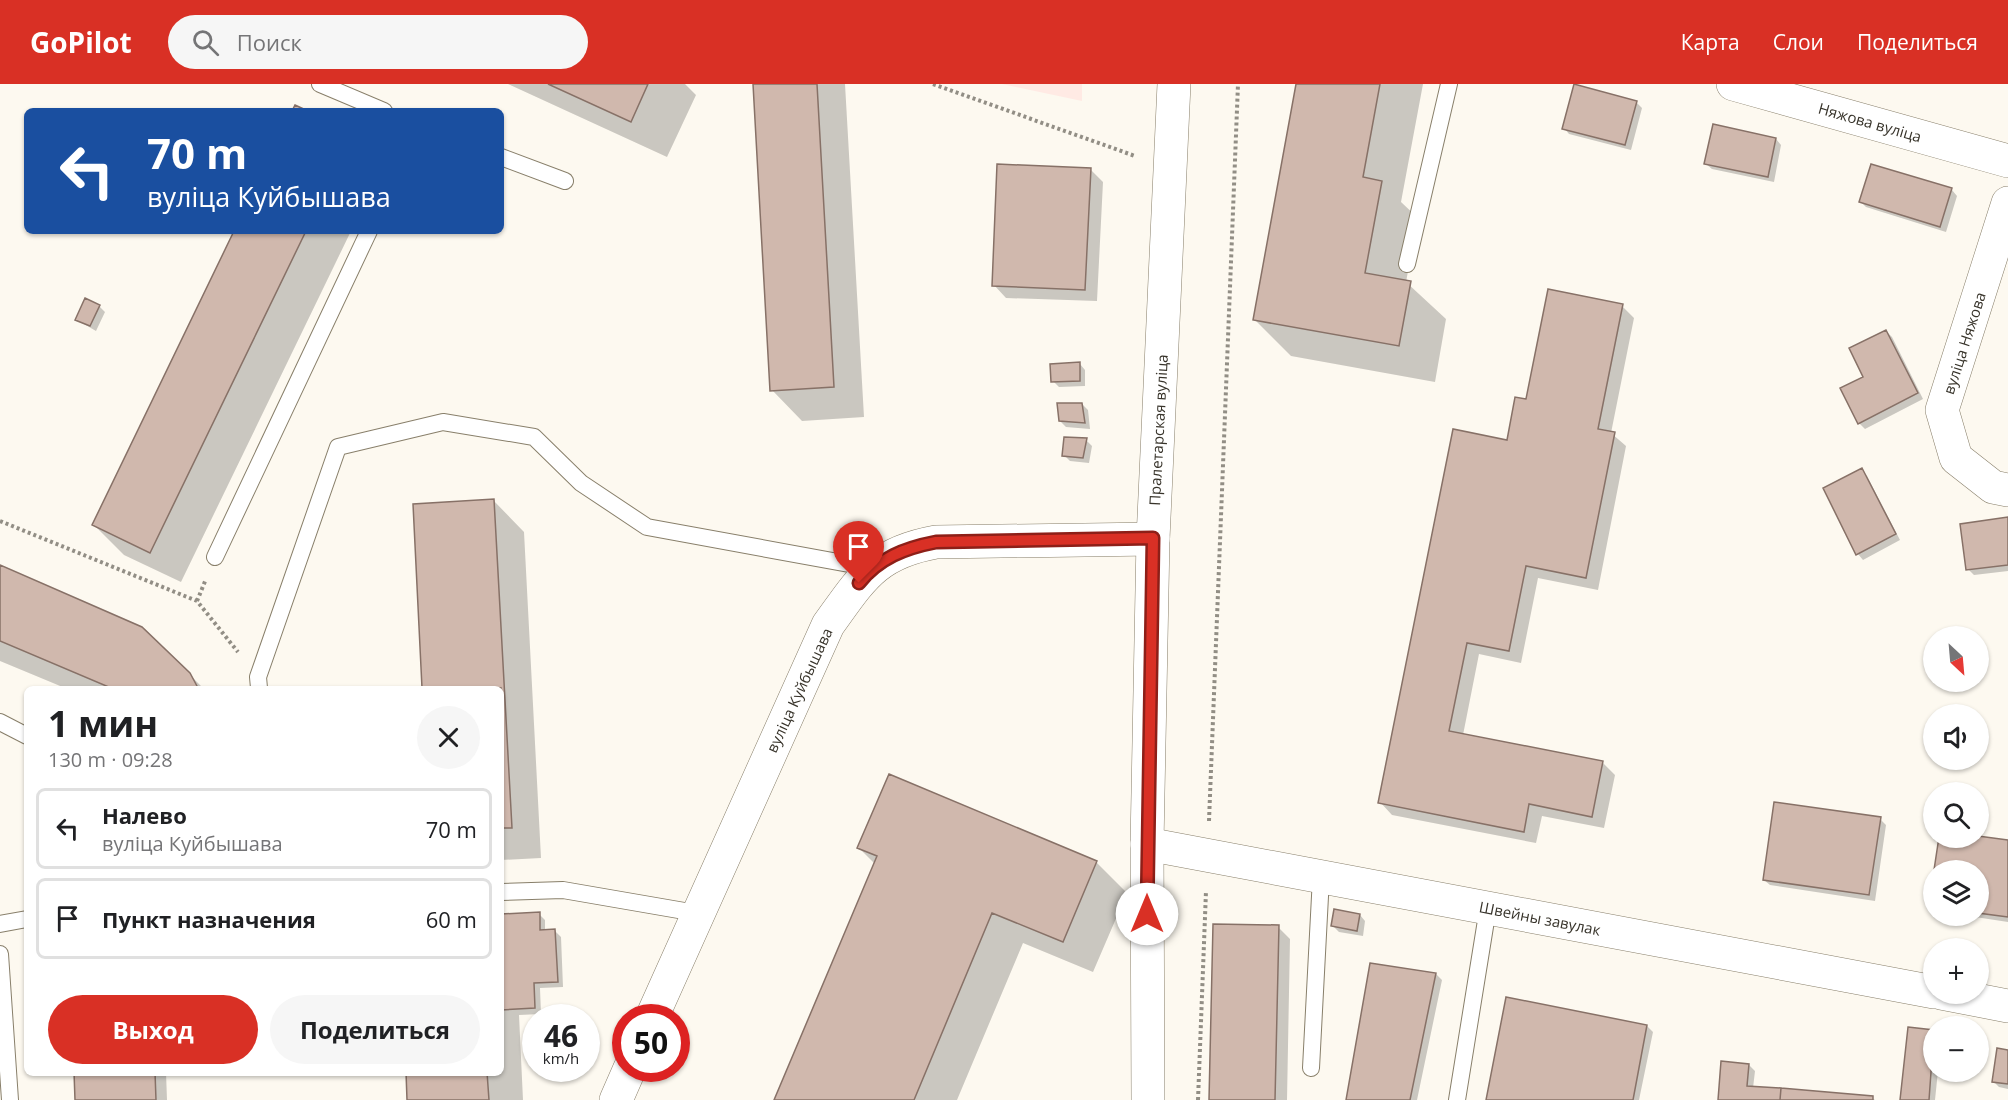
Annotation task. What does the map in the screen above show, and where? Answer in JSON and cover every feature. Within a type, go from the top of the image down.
[{"type":"street","name":"Пралетарская вуліца","points":[[1148,1100],[1147,844],[1153,538],[1174,84]]},
{"type":"street","name":"Няжова вуліца","points":[[1732,84],[2008,161]]},
{"type":"street","name":"вуліца Няжова","points":[[2008,203],[1942,410],[1956,458],[1993,486],[2008,490]]},
{"type":"street","name":"вуліца Куйбышава","points":[[658,1004],[696,913],[828,624],[871,568],[912,547],[936,542],[1153,538]]},
{"type":"street","name":"Швейны завулак","points":[[1147,844],[1923,990]]},
{"type":"street","points":[[1989,1002],[2008,1006]]},
{"type":"street","points":[[616,1100],[624,1082]]},
{"type":"lane","points":[[320,84],[377,108]]},
{"type":"lane","points":[[1407,264],[1449,84]]},
{"type":"lane","points":[[504,158],[565,181]]},
{"type":"lane","points":[[215,556],[368,234]]},
{"type":"lane","points":[[258,683],[338,447],[443,422],[534,437],[580,483],[647,527],[871,568]]},
{"type":"lane","points":[[0,722],[24,734]]},
{"type":"lane","points":[[1311,1068],[1321,877]]},
{"type":"lane","points":[[504,892],[563,890],[696,913]]},
{"type":"lane","points":[[1457,1100],[1488,908]]},
{"type":"lane","points":[[0,924],[24,920]]},
{"type":"lane","points":[[0,954],[10,1100]]},
{"type":"path","points":[[933,84],[1170,169]]},
{"type":"path","points":[[1198,1100],[1238,84]]},
{"type":"path","points":[[0,522],[196,600],[258,683]]},
{"type":"shaded area","points":[[1002,84],[1082,84],[1082,101]]},
{"type":"building","points":[[548,84],[648,84],[631,122]]},
{"type":"building","points":[[753,84],[817,84],[834,387],[770,391]]},
{"type":"building","points":[[1296,84],[1380,84],[1363,177],[1382,181],[1365,273],[1411,281],[1399,346],[1253,320]]},
{"type":"building","points":[[1574,84],[1637,101],[1625,145],[1562,129]]},
{"type":"building","points":[[1713,124],[1776,138],[1768,177],[1704,164]]},
{"type":"building","points":[[997,164],[1091,168],[1085,290],[992,286]]},
{"type":"building","points":[[1871,164],[1952,188],[1940,227],[1859,202]]},
{"type":"building","points":[[233,234],[305,234],[150,553],[92,525]]},
{"type":"building","points":[[1548,289],[1623,304],[1598,429],[1615,432],[1586,578],[1526,566],[1509,651],[1467,643],[1449,731],[1603,761],[1592,817],[1529,804],[1524,832],[1378,803],[1453,429],[1507,440],[1515,397],[1526,399]]},
{"type":"building","points":[[85,298],[100,305],[90,326],[75,320]]},
{"type":"building","points":[[1886,330],[1918,393],[1858,424],[1840,388],[1863,377],[1849,348]]},
{"type":"building","points":[[1080,362],[1080,381],[1051,382],[1050,364]]},
{"type":"building","points":[[1057,403],[1082,403],[1085,423],[1059,421]]},
{"type":"building","points":[[1064,437],[1087,438],[1083,458],[1062,456]]},
{"type":"building","points":[[1862,468],[1896,534],[1856,555],[1823,488]]},
{"type":"building","points":[[494,499],[512,828],[504,828],[504,686],[422,686],[413,504]]},
{"type":"building","points":[[2008,517],[2008,565],[1966,570],[1960,524]]},
{"type":"building","points":[[0,565],[142,627],[190,673],[197,686],[106,686],[0,641]]},
{"type":"building","points":[[889,774],[1097,861],[1063,942],[992,913],[914,1100],[774,1100],[877,856],[857,848]]},
{"type":"building","points":[[1774,802],[1881,817],[1869,895],[1763,880]]},
{"type":"building","points":[[1989,837],[2008,840],[2008,917],[1989,914],[1989,860],[1936,860],[1937,848],[1989,848]]},
{"type":"building","points":[[1334,909],[1360,914],[1357,931],[1331,926]]},
{"type":"building","points":[[540,912],[540,930],[555,929],[558,982],[534,983],[535,1004],[522,1004],[522,1009],[504,1010],[504,914]]},
{"type":"building","points":[[1213,924],[1279,925],[1275,1100],[1209,1100]]},
{"type":"building","points":[[1370,963],[1436,973],[1410,1100],[1346,1100]]},
{"type":"building","points":[[1506,997],[1647,1025],[1633,1100],[1486,1100]]},
{"type":"building","points":[[1908,1027],[1923,1029],[1923,1082],[1930,1082],[1929,1100],[1900,1100]]},
{"type":"building","points":[[1997,1048],[2008,1050],[2008,1084],[1992,1082]]},
{"type":"building","points":[[1721,1061],[1749,1064],[1747,1086],[1781,1088],[1780,1100],[1718,1100]]},
{"type":"building","points":[[74,1076],[155,1076],[156,1100],[75,1100]]},
{"type":"building","points":[[406,1076],[487,1076],[489,1100],[407,1100]]},
{"type":"building","points":[[1781,1088],[1873,1096],[1873,1100],[1780,1100]]},
{"type":"route","points":[[859,583],[871,568],[891,556],[912,547],[936,542],[1153,538],[1147,914]]}]
